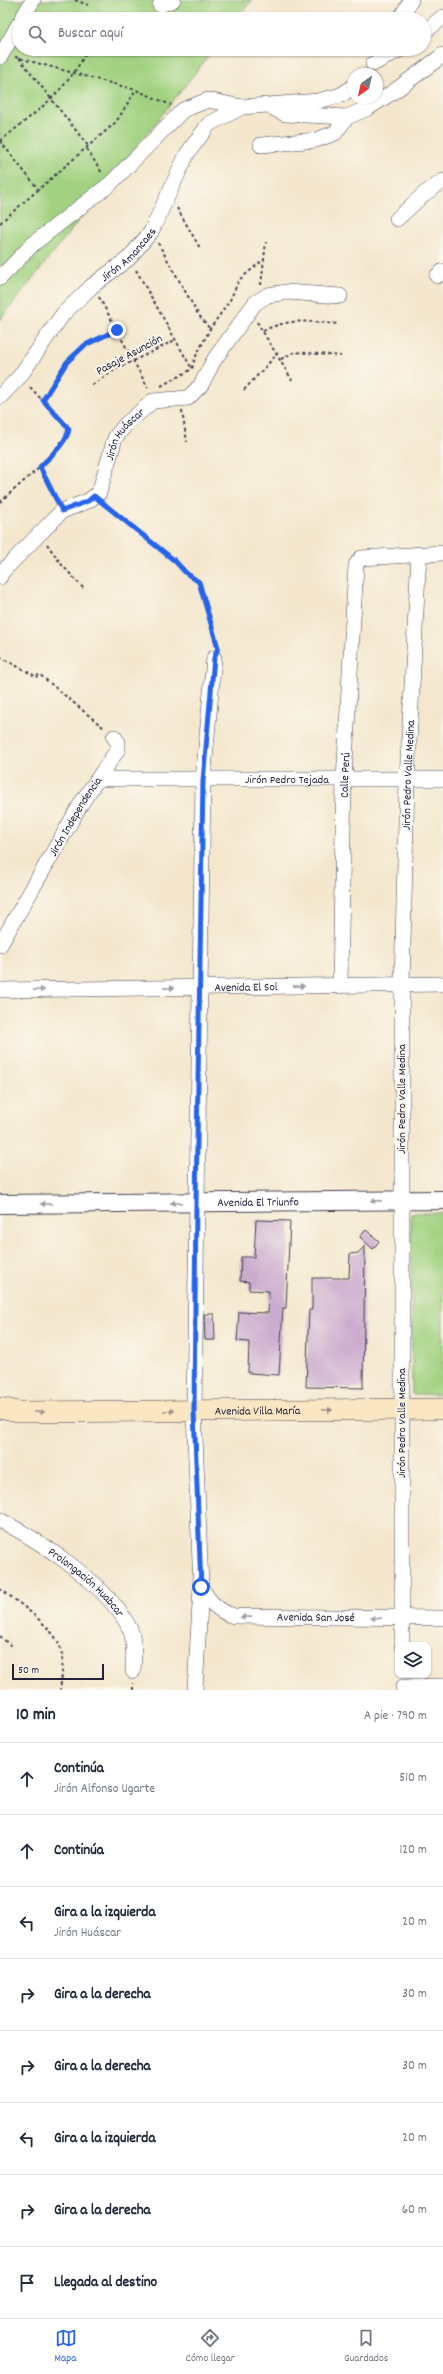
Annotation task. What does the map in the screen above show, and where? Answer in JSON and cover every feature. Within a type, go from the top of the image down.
[{"type":"main road","name":"Avenida Villa María","points":[[0,1408],[18,1412],[443,1409]]},
{"type":"street","points":[[26,12],[33,0]]},
{"type":"street","points":[[404,12],[411,0]]},
{"type":"street","points":[[431,26],[443,17]]},
{"type":"street","points":[[1,55],[12,36]]},
{"type":"street","points":[[269,106],[285,114],[347,117],[368,108],[396,90],[443,55]]},
{"type":"street","points":[[370,68],[377,56]]},
{"type":"street","points":[[371,68],[390,56]]},
{"type":"street","points":[[0,278],[34,243],[110,184],[183,110],[208,100],[242,107],[269,106],[318,101],[341,95],[347,91]]},
{"type":"street","name":"Jirón Amancaes","points":[[0,397],[20,376],[63,314],[92,286],[129,258],[151,232],[187,154],[209,124],[242,107]]},
{"type":"street","points":[[261,145],[316,140],[335,133],[347,117]]},
{"type":"street","points":[[397,219],[424,194],[443,181]]},
{"type":"street","points":[[188,398],[201,385],[214,360],[252,307],[268,296],[287,292],[340,296]]},
{"type":"street","name":"Jirón Huáscar","points":[[94,496],[99,493],[116,438],[126,424],[152,401],[188,398]]},
{"type":"street","points":[[0,577],[39,533],[62,511],[88,501],[94,496]]},
{"type":"street","points":[[419,554],[443,553]]},
{"type":"street","name":"Calle Perú","points":[[340,986],[344,780],[356,565],[361,558],[419,554]]},
{"type":"street","name":"Jirón Pedro Valle Medina","points":[[402,1642],[400,1410],[402,985],[406,780],[419,554]]},
{"type":"street","points":[[196,1690],[201,1587],[194,1411],[203,781],[214,658]]},
{"type":"street","points":[[98,779],[118,749],[118,742],[114,737]]},
{"type":"street","name":"Jirón Independencia","points":[[0,945],[98,779],[203,781]]},
{"type":"street","name":"Jirón Pedro Tejada","points":[[203,781],[443,780]]},
{"type":"street","name":"Avenida El Sol","points":[[0,990],[443,984]]},
{"type":"street","name":"Avenida El Triunfo","points":[[0,1204],[443,1200]]},
{"type":"street","name":"Prolongación Huabcar","points":[[0,1520],[40,1542],[81,1574],[108,1599],[130,1630],[134,1647],[134,1671]]},
{"type":"street","name":"Avenida San José","points":[[201,1587],[212,1604],[224,1613],[234,1616],[443,1618]]},
{"type":"street","points":[[403,1684],[443,1686]]},
{"type":"path","points":[[75,0],[88,5]]},
{"type":"path","points":[[1,55],[76,72],[136,90],[183,110]]},
{"type":"path","points":[[39,190],[0,141],[51,100],[76,72],[84,56]]},
{"type":"path","points":[[19,58],[88,148],[110,184]]},
{"type":"path","points":[[0,223],[88,148],[116,122],[136,90]]},
{"type":"path","points":[[168,198],[177,208],[200,248]]},
{"type":"path","points":[[151,232],[198,314],[210,329]]},
{"type":"path","points":[[266,242],[260,290],[252,307],[263,331],[278,353],[292,380]]},
{"type":"path","points":[[129,258],[192,369]]},
{"type":"path","points":[[157,388],[192,369],[195,358],[210,329],[230,300],[240,280],[263,260]]},
{"type":"path","points":[[92,286],[150,392]]},
{"type":"path","points":[[263,331],[279,323],[289,321],[340,324]]},
{"type":"path","points":[[43,400],[67,362],[85,345],[117,330]]},
{"type":"path","name":"Pasaje Asunción","points":[[92,385],[115,370],[134,362],[175,340]]},
{"type":"path","points":[[281,359],[296,352],[341,356]]},
{"type":"path","points":[[244,390],[278,353]]},
{"type":"path","points":[[0,502],[40,467],[68,435],[69,429],[20,376]]},
{"type":"path","points":[[187,442],[181,406],[188,398]]},
{"type":"path","points":[[40,467],[62,511]]},
{"type":"path","points":[[94,496],[175,561],[186,573],[199,582],[218,648],[214,658]]},
{"type":"path","points":[[39,533],[62,565],[85,590]]},
{"type":"path","points":[[0,657],[37,677],[39,674],[114,737]]},
{"type":"path","points":[[0,1589],[33,1615],[59,1643],[62,1661],[60,1690]]},
{"type":"path","points":[[0,1636],[11,1646]]},
{"type":"green space","points":[[0,0],[252,0],[243,12],[12,12],[12,56],[208,56],[0,320]]},
{"type":"green space","points":[[411,1213],[443,1213],[443,1395],[412,1394]]},
{"type":"building","points":[[256,1220],[290,1221],[286,1308],[283,1308],[279,1375],[248,1373],[249,1342],[237,1341],[239,1312],[268,1313],[269,1291],[249,1290],[249,1282],[240,1281],[241,1257],[254,1257]]},
{"type":"building","points":[[366,1230],[379,1241],[373,1249],[360,1237]]},
{"type":"building","points":[[365,1246],[363,1388],[306,1387],[309,1310],[312,1310],[312,1278],[349,1278],[350,1254],[358,1253]]},
{"type":"building","points":[[204,1314],[214,1314],[215,1340],[205,1340]]},
{"type":"route","points":[[117,330],[85,345],[67,362],[43,400],[62,419],[69,429],[68,435],[40,467],[62,511],[88,501],[94,496],[140,532],[175,561],[186,573],[199,582],[218,648],[214,658],[203,781],[194,1411],[201,1587]]}]
